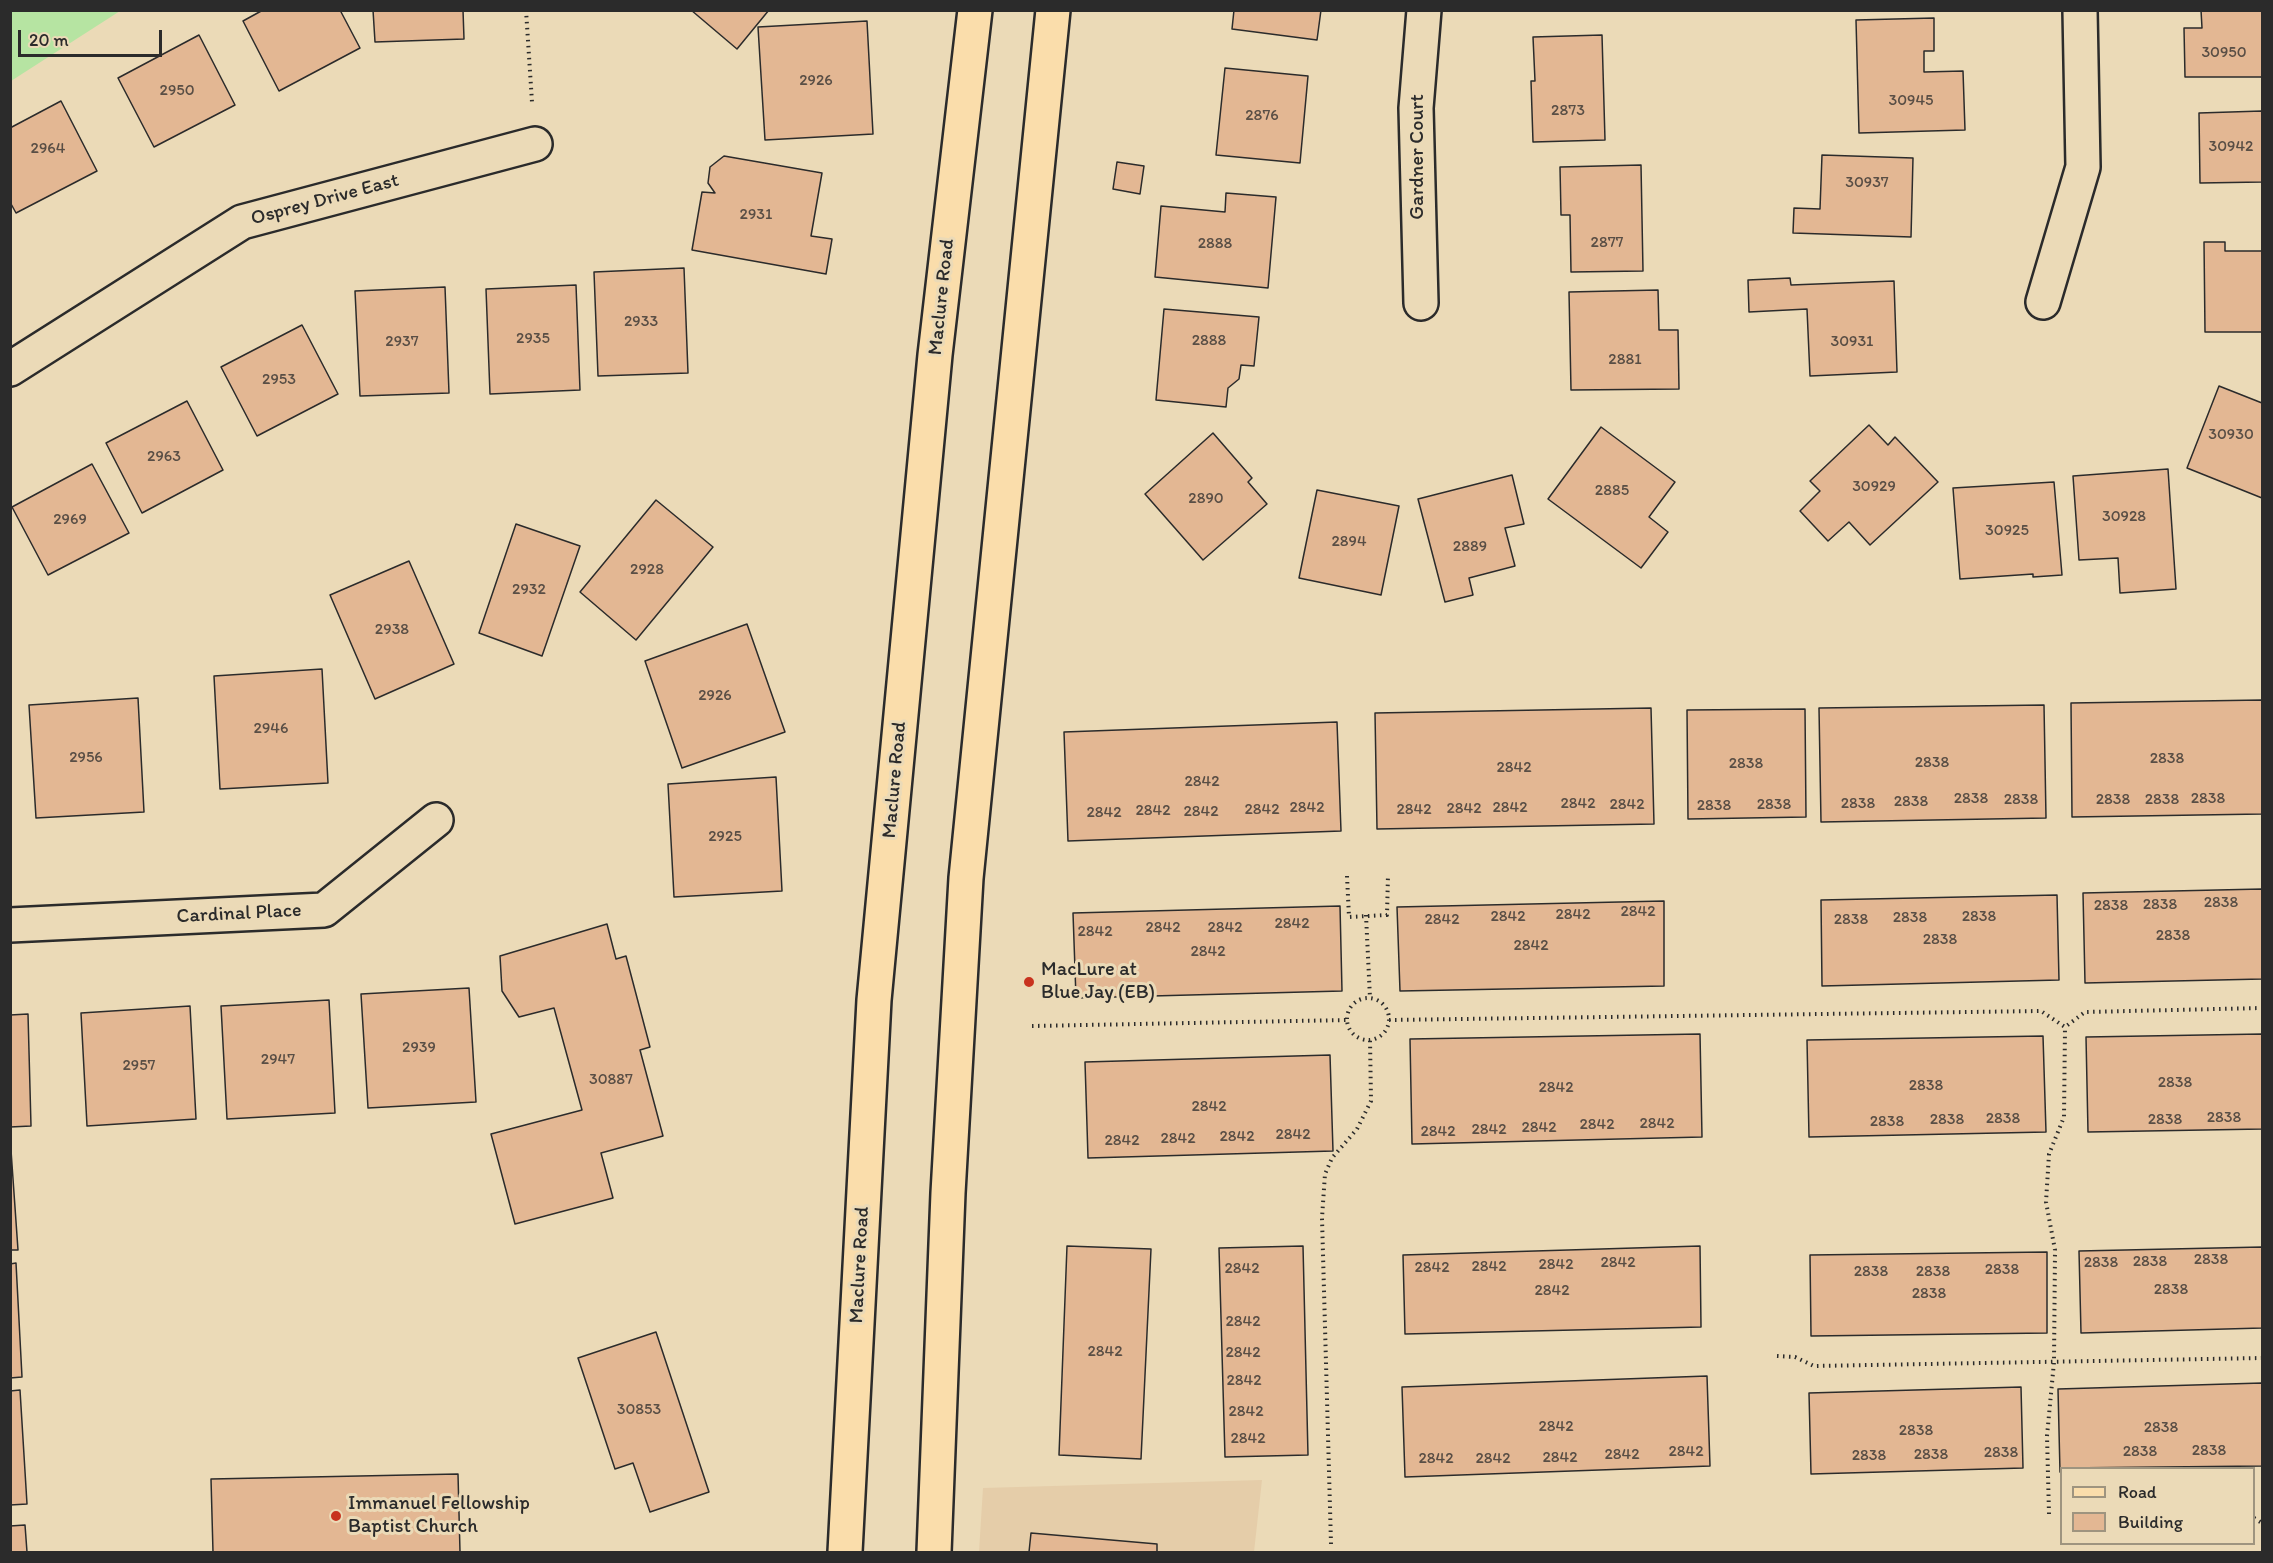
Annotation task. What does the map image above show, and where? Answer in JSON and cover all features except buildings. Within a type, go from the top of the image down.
[{"type":"main road","name":"Maclure Road","points":[[845,1552],[874,1000],[935,355],[975,10]]},
{"type":"main road","points":[[934,1552],[948,1193],[966,878],[1053,10]]},
{"type":"street","name":"Gardner Court","points":[[1420,303],[1416,108],[1424,10]]},
{"type":"street","points":[[2043,302],[2083,167],[2080,10]]},
{"type":"street","name":"Osprey Drive East","points":[[10,369],[242,222],[535,144]]},
{"type":"street","name":"Cardinal Place","points":[[10,925],[324,910],[435,820]]},
{"type":"path","points":[[526,10],[535,144]]},
{"type":"path","points":[[1347,876],[1349,917],[1387,915],[1388,875]]},
{"type":"path","points":[[1366,915],[1370,998]]},
{"type":"path","points":[[1363,998],[1382,1003],[1387,1009],[1389,1020],[1381,1035],[1370,1039],[1360,1039],[1354,1035],[1348,1020],[1352,1005],[1363,998]]},
{"type":"path","points":[[2065,1027],[2085,1012],[2262,1008]]},
{"type":"path","points":[[1389,1020],[2041,1011],[2065,1027]]},
{"type":"path","points":[[1032,1026],[1348,1020]]},
{"type":"path","points":[[2049,1514],[2048,1436],[2055,1362],[2055,1250],[2046,1202],[2049,1154],[2064,1117],[2065,1027]]},
{"type":"path","points":[[1331,1544],[1322,1218],[1324,1185],[1325,1174],[1332,1158],[1357,1129],[1371,1101],[1370,1039]]},
{"type":"path","points":[[1777,1356],[1795,1357],[1814,1366],[2262,1358]]},
{"type":"shaded area","points":[[1262,1480],[1254,1552],[979,1552],[983,1488]]},
{"type":"green space","points":[[11,10],[120,10],[120,11],[11,81]]},
{"type":"place","name":"MacLure at Blue Jay (EB)","points":[[1029,982]]},
{"type":"place","name":"Immanuel Fellowship Baptist Church","points":[[336,1516]]}]
